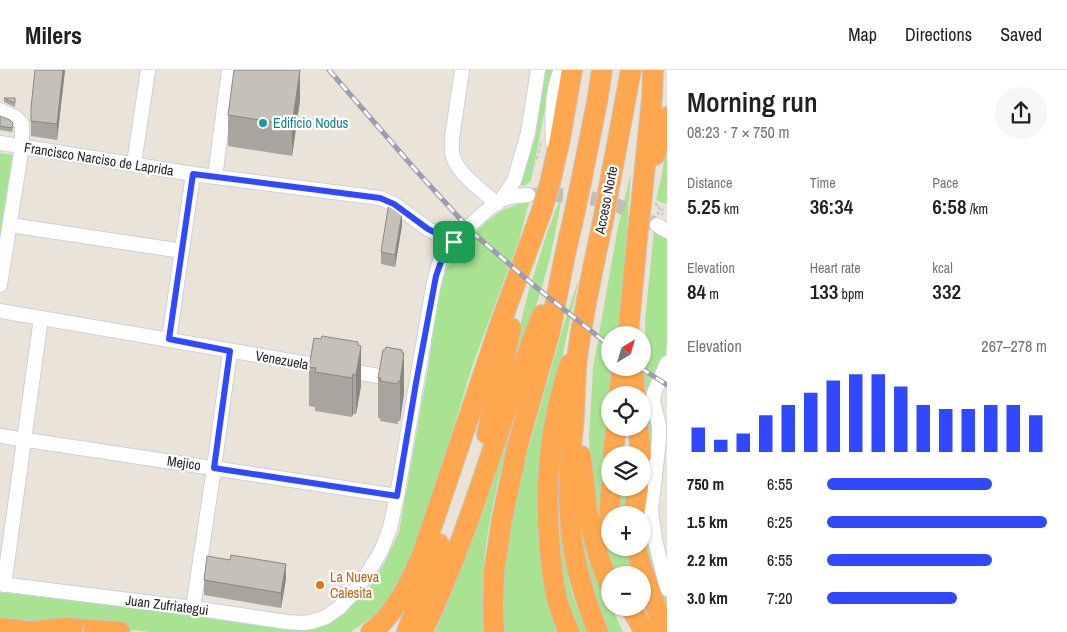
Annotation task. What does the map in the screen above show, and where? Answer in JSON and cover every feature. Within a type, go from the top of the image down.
[{"type":"highway","points":[[362,632],[378,626],[406,589],[419,562],[500,325],[542,210],[550,183],[572,70]]},
{"type":"highway","name":"Acceso Norte","points":[[565,255],[598,102],[602,70]]},
{"type":"highway","name":"Acceso Norte","points":[[581,330],[631,70]]},
{"type":"highway","points":[[651,215],[653,70]]},
{"type":"highway","points":[[630,326],[667,117]]},
{"type":"highway","points":[[428,632],[436,604],[457,552],[503,421],[565,255]]},
{"type":"highway","points":[[494,632],[494,572],[502,519],[518,444],[550,331],[565,255]]},
{"type":"highway","points":[[471,510],[480,461],[512,324],[520,272]]},
{"type":"highway","points":[[581,330],[577,361],[570,468],[570,518],[579,579],[598,632]]},
{"type":"highway","points":[[569,632],[558,602],[552,572],[548,531],[548,471],[554,424],[562,386],[581,330]]},
{"type":"highway","points":[[577,361],[581,412],[581,462],[587,510],[602,566]]},
{"type":"highway","points":[[411,628],[431,569],[457,478],[468,420]]},
{"type":"highway","points":[[638,556],[665,632]]},
{"type":"highway","points":[[411,628],[436,604]]},
{"type":"highway","points":[[622,616],[629,632]]},
{"type":"highway","points":[[636,616],[646,632]]},
{"type":"highway","points":[[0,628],[31,632],[64,628],[120,632]]},
{"type":"street","points":[[134,164],[148,70]]},
{"type":"street","points":[[215,177],[229,70]]},
{"type":"street","points":[[462,70],[452,138],[453,157],[457,166],[465,175],[499,202]]},
{"type":"street","points":[[499,202],[514,180],[524,147],[538,70]]},
{"type":"street","points":[[554,163],[552,112],[557,78],[561,70]]},
{"type":"street","points":[[0,110],[15,117],[22,124],[22,146],[0,285]]},
{"type":"street","name":"Francisco Narciso de Laprida","points":[[0,143],[193,174],[380,198],[394,204],[428,229],[454,242]]},
{"type":"street","points":[[169,339],[193,174]]},
{"type":"street","points":[[397,496],[436,276],[442,259],[454,242],[499,202],[513,196],[528,195]]},
{"type":"street","points":[[10,226],[182,251]]},
{"type":"street","name":"Venezuela","points":[[0,311],[416,383]]},
{"type":"street","points":[[2,584],[41,318]]},
{"type":"street","points":[[193,608],[230,351]]},
{"type":"street","points":[[667,363],[654,393],[653,402],[659,425],[659,440],[650,510],[655,541],[667,588]]},
{"type":"street","name":"Mejico","points":[[0,436],[397,496]]},
{"type":"street","name":"Juan Zufriategui","points":[[2,584],[287,622],[311,622],[326,617],[347,600],[371,568],[381,551],[390,528],[397,496]]},
{"type":"path","points":[[0,165],[2,170],[0,171]]},
{"type":"path","points":[[83,632],[84,622]]},
{"type":"green space","points":[[544,70],[555,70],[554,76],[550,76],[531,181],[524,186],[519,185]]},
{"type":"green space","points":[[667,143],[667,198],[666,204],[656,200]]},
{"type":"green space","points":[[0,153],[14,155],[0,240]]},
{"type":"green space","points":[[631,173],[620,326],[601,326],[601,376],[614,376],[612,386],[601,386],[601,436],[609,436],[608,446],[601,446],[601,496],[634,496],[632,506],[601,506],[601,532],[591,485],[589,438],[593,368],[618,227]]},
{"type":"green space","points":[[559,201],[561,201],[549,261],[526,334],[503,397],[529,289]]},
{"type":"green space","points":[[523,202],[529,203],[519,240],[473,364],[416,550],[402,581],[376,614],[351,632],[151,632],[0,618],[0,592],[296,626],[332,617],[351,605],[367,592],[385,562],[399,532],[428,368],[440,286],[446,269],[460,249],[487,221],[501,211]]},
{"type":"green space","points":[[654,230],[667,235],[667,340],[665,361],[652,414],[652,539],[667,600],[667,613],[647,556],[651,556],[651,506],[645,506],[646,496],[651,496],[651,446],[649,446],[648,436],[651,436],[651,386],[644,386],[643,380],[643,376],[651,376],[651,326],[645,326]]},
{"type":"green space","points":[[579,278],[556,386],[544,458],[561,632],[503,632],[504,552],[518,486]]},
{"type":"green space","points":[[529,374],[501,469],[488,534],[482,600],[484,632],[435,632],[449,597]]},
{"type":"green space","points":[[579,508],[601,577],[601,616],[591,588],[582,540]]},
{"type":"green space","points":[[557,522],[561,522],[569,582],[574,600],[588,632],[576,632],[566,601],[562,580]]},
{"type":"green space","points":[[609,556],[634,556],[637,566],[612,566]]},
{"type":"green space","points":[[601,616],[616,616],[623,632],[609,632]]},
{"type":"building","points":[[35,70],[63,70],[57,124],[31,121]]},
{"type":"building","points":[[234,70],[300,70],[292,125],[228,115]]},
{"type":"building","points":[[4,98],[15,98],[15,103]]},
{"type":"building","points":[[0,116],[13,123],[12,128],[0,126]]},
{"type":"building","points":[[389,203],[402,213],[395,255],[381,252]]},
{"type":"building","points":[[322,336],[358,342],[358,345],[361,346],[356,375],[353,374],[352,378],[315,372],[316,368],[309,367],[314,338],[321,339]]},
{"type":"building","points":[[386,347],[402,350],[402,353],[404,353],[400,382],[398,381],[398,384],[380,381],[381,378],[378,378],[383,350]]},
{"type":"building","points":[[231,555],[286,564],[281,593],[204,580],[207,556],[230,560]]},
{"type":"tunnel","points":[[528,195],[569,196],[600,200],[622,207],[657,225]]},
{"type":"railway","points":[[329,70],[473,233],[537,288],[601,339]]},
{"type":"railway","points":[[651,375],[667,385]]},
{"type":"place","name":"Edificio Nodus","points":[[263,123]]},
{"type":"place","name":"La Nueva Calesita","points":[[320,585]]},
{"type":"route","points":[[193,174],[380,198],[394,204],[434,233],[454,242],[445,253],[436,276],[397,496],[214,468],[230,351],[169,339],[193,174]]}]
